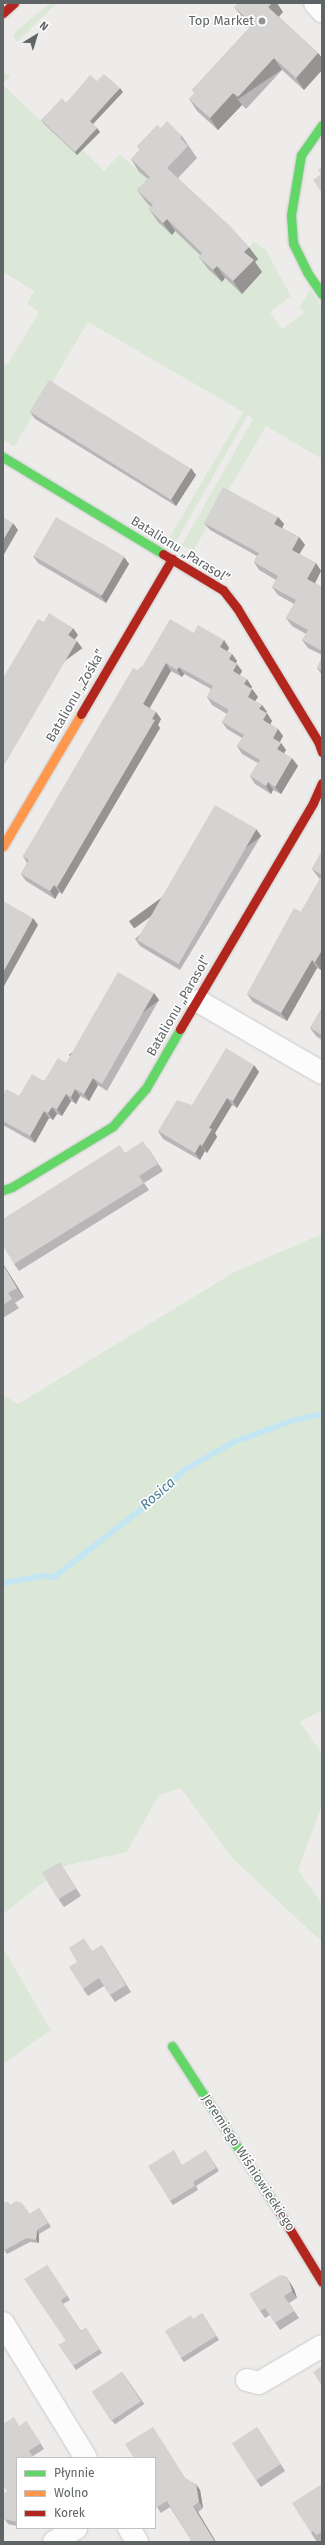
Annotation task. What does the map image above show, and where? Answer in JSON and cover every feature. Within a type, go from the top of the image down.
[{"type":"street","points":[[3,13],[14,3]]},
{"type":"street","points":[[315,3],[322,11]]},
{"type":"street","points":[[322,125],[301,155],[291,215],[292,243],[307,272],[322,294]]},
{"type":"street","name":"Batalionu „Parasol”","points":[[3,457],[213,583],[230,599],[318,741],[322,752]]},
{"type":"street","name":"Batalionu „Zośka”","points":[[3,846],[172,559]]},
{"type":"street","name":"Batalionu „Parasol”","points":[[3,1190],[12,1187],[113,1126],[146,1088],[318,806],[322,783]]},
{"type":"street","points":[[198,1001],[322,1073]]},
{"type":"street","name":"Jeremiego Wiśniowieckiego","points":[[172,2046],[276,2206],[322,2282]]},
{"type":"street","points":[[3,2323],[85,2457]]},
{"type":"street","points":[[247,2380],[259,2383],[322,2346]]},
{"type":"street","points":[[54,2542],[74,2529]]},
{"type":"street","points":[[130,2529],[137,2542]]},
{"type":"green space","points":[[50,3],[57,3],[17,42],[13,36],[16,31]]},
{"type":"green space","points":[[3,72],[10,76],[3,84]]},
{"type":"green space","points":[[3,84],[77,155],[83,150],[104,171],[120,154],[158,189],[162,217],[172,235],[175,231],[211,265],[222,282],[258,259],[247,249],[254,241],[266,250],[291,296],[270,312],[282,329],[304,313],[300,307],[310,290],[322,307],[322,459],[266,426],[193,551],[182,545],[253,419],[248,415],[176,542],[169,538],[243,412],[88,322],[14,447],[3,439],[3,363],[7,365],[39,312],[27,304],[34,291],[3,272]]},
{"type":"green space","points":[[322,1234],[322,1710],[300,1722],[322,1753],[322,1805],[298,1870],[322,1904],[322,1942],[231,1857],[181,1788],[159,1795],[127,1852],[65,1866],[3,1914],[3,1395],[18,1404],[236,1271]]},
{"type":"green space","points":[[3,1948],[51,2030],[3,2064]]},
{"type":"building","points":[[238,3],[272,3],[268,7],[318,53],[296,78],[274,58],[238,97],[233,93],[210,118],[189,99],[195,92],[192,90],[253,24],[234,7]]},
{"type":"building","points":[[104,74],[120,88],[90,121],[97,128],[75,152],[41,120],[62,98],[66,103],[90,75],[97,81]]},
{"type":"building","points":[[167,121],[182,136],[180,138],[188,146],[167,168],[229,225],[249,247],[244,252],[254,260],[233,281],[217,266],[213,270],[199,257],[202,253],[167,219],[163,223],[149,209],[153,205],[137,190],[150,177],[131,159],[140,149],[137,146],[157,125],[161,128]]},
{"type":"building","points":[[322,167],[322,193],[313,180],[321,174],[318,170]]},
{"type":"building","points":[[49,380],[191,468],[171,500],[29,411]]},
{"type":"building","points":[[223,487],[278,517],[274,524],[299,537],[292,550],[316,563],[307,579],[322,587],[322,651],[302,640],[308,630],[286,618],[296,600],[272,587],[278,576],[254,562],[259,553],[204,523]]},
{"type":"building","points":[[3,517],[13,523],[3,540]]},
{"type":"building","points":[[56,517],[124,556],[102,595],[34,556]]},
{"type":"building","points":[[49,613],[73,628],[68,635],[77,641],[3,767],[3,678],[38,619],[44,622]]},
{"type":"building","points":[[170,619],[194,633],[198,625],[224,640],[220,647],[232,654],[229,659],[237,664],[233,671],[247,679],[244,684],[252,689],[248,697],[262,705],[259,709],[267,713],[263,720],[278,729],[273,738],[281,743],[277,749],[292,758],[275,787],[268,782],[266,786],[250,776],[260,760],[237,746],[244,735],[222,722],[229,710],[207,697],[213,686],[179,667],[177,670],[166,663],[143,704],[156,712],[152,719],[155,720],[57,887],[54,885],[50,891],[21,874],[29,860],[23,856],[133,668],[138,670],[141,666],[142,667]]},
{"type":"building","points":[[322,658],[322,671],[317,668]]},
{"type":"building","points":[[215,805],[257,829],[179,964],[137,940]]},
{"type":"building","points":[[322,851],[322,875],[312,869]]},
{"type":"building","points":[[322,875],[322,950],[315,962],[312,960],[281,1013],[247,994],[294,908],[301,912]]},
{"type":"building","points":[[3,901],[33,918],[3,972]]},
{"type":"building","points":[[118,972],[154,993],[102,1084],[93,1078],[84,1094],[75,1089],[71,1097],[66,1094],[57,1109],[52,1107],[48,1113],[44,1111],[30,1136],[3,1121],[3,1095],[6,1089],[19,1096],[32,1074],[44,1081],[58,1058],[66,1063]]},
{"type":"building","points":[[322,1008],[322,1035],[310,1028]]},
{"type":"building","points":[[226,1048],[254,1065],[233,1101],[227,1098],[209,1128],[212,1129],[202,1146],[200,1144],[195,1153],[158,1131],[177,1100],[192,1105]]},
{"type":"building","points":[[143,1141],[158,1164],[139,1176],[144,1183],[14,1264],[3,1246],[3,1219],[120,1145],[125,1153]]},
{"type":"building","points":[[3,1265],[17,1288],[8,1293],[12,1299],[3,1305]]},
{"type":"building","points":[[60,1862],[76,1889],[58,1899],[42,1873]]},
{"type":"building","points":[[84,1938],[92,1951],[102,1945],[126,1985],[110,1995],[99,1978],[83,1989],[69,1967],[77,1962],[69,1948]]},
{"type":"building","points":[[174,2150],[182,2165],[206,2150],[216,2168],[193,2182],[195,2186],[170,2201],[148,2166]]},
{"type":"building","points":[[16,2201],[22,2203],[30,2214],[39,2208],[48,2223],[37,2230],[36,2240],[27,2238],[5,2250],[3,2248],[3,2202],[8,2202],[10,2205]]},
{"type":"building","points":[[47,2265],[67,2296],[61,2300],[81,2332],[86,2328],[100,2349],[73,2366],[59,2345],[66,2341],[24,2279]]},
{"type":"building","points":[[280,2275],[286,2276],[289,2281],[292,2291],[284,2296],[294,2311],[275,2323],[265,2308],[260,2311],[249,2294]]},
{"type":"building","points":[[202,2313],[216,2336],[181,2358],[165,2331],[191,2315],[193,2319]]},
{"type":"building","points":[[322,2366],[322,2386],[313,2372]]},
{"type":"building","points":[[122,2372],[141,2401],[111,2421],[92,2392]]},
{"type":"building","points":[[14,2417],[19,2426],[26,2421],[41,2443],[29,2451],[33,2457],[16,2457],[16,2522],[4,2519],[3,2517],[3,2494],[7,2491],[3,2486],[3,2424]]},
{"type":"building","points":[[153,2427],[186,2479],[196,2484],[199,2502],[193,2506],[215,2542],[187,2542],[191,2540],[167,2501],[157,2507],[156,2506],[156,2457],[133,2457],[125,2444]]},
{"type":"building","points":[[257,2427],[281,2464],[256,2480],[232,2443]]},
{"type":"building","points":[[322,2484],[322,2532],[316,2535],[313,2531],[311,2533],[292,2503]]},
{"type":"waterway","name":"Rosica","points":[[3,1583],[42,1576],[54,1577],[148,1504],[186,1469],[234,1442],[294,1420],[322,1414]]},
{"type":"traffic: fast","points":[[322,125],[301,155],[291,215],[293,243],[307,272],[322,294]]},
{"type":"traffic: fast","points":[[3,457],[163,554]]},
{"type":"traffic: fast","points":[[3,1190],[12,1187],[113,1126],[146,1088],[180,1029]]},
{"type":"traffic: fast","points":[[172,2046],[275,2205]]},
{"type":"traffic: slow","points":[[3,846],[81,714]]},
{"type":"traffic: jam","points":[[3,13],[14,3]]},
{"type":"traffic: jam","points":[[163,554],[223,590],[237,608],[318,741],[322,752]]},
{"type":"traffic: jam","points":[[81,714],[172,559]]},
{"type":"traffic: jam","points":[[180,1029],[313,803],[322,783]]},
{"type":"traffic: jam","points":[[275,2205],[322,2282]]},
{"type":"place","name":"Top Market","points":[[262,21]]}]
